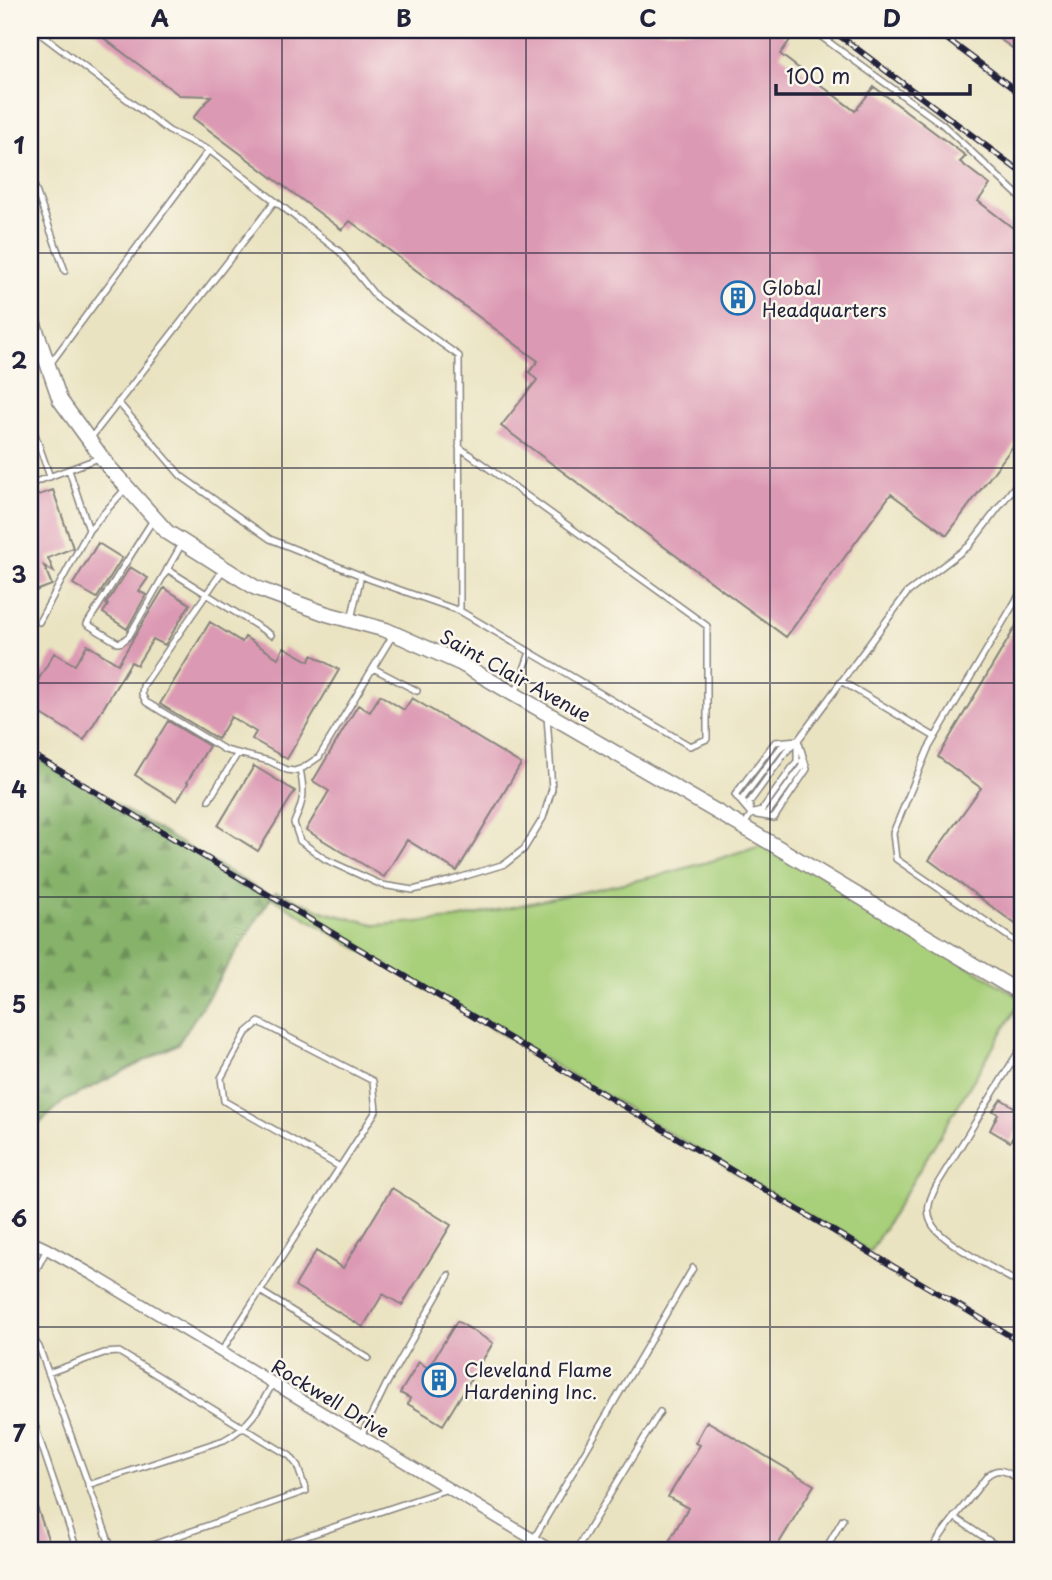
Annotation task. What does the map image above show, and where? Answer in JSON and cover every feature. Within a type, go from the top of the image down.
[{"type":"street","name":"Saint Clair Avenue","points":[[30,313],[60,400],[101,457],[167,532],[256,588],[327,614],[394,634],[460,663],[546,713],[747,821],[1022,994]]},
{"type":"street","name":"Rockwell Drive","points":[[30,1241],[93,1275],[551,1550]]},
{"type":"lane","points":[[35,30],[169,131],[209,150],[340,251],[377,298],[459,356],[460,611]]},
{"type":"lane","points":[[812,30],[942,124],[1022,199]]},
{"type":"lane","points":[[49,367],[209,150]]},
{"type":"lane","points":[[30,174],[65,271]]},
{"type":"lane","points":[[89,440],[275,201]]},
{"type":"lane","points":[[118,402],[181,476],[270,539],[460,611],[690,746],[707,739],[707,626],[459,447]]},
{"type":"lane","points":[[30,420],[50,477]]},
{"type":"lane","points":[[30,484],[101,457]]},
{"type":"lane","points":[[69,470],[89,530]]},
{"type":"lane","points":[[747,821],[748,803],[907,593],[970,545],[1022,477]]},
{"type":"lane","points":[[39,622],[89,530],[127,487]]},
{"type":"lane","points":[[154,518],[87,624],[118,643],[122,642],[129,636],[183,542]]},
{"type":"lane","points":[[225,568],[143,687],[142,694],[146,702],[225,750],[269,761],[294,771],[319,757],[394,634]]},
{"type":"lane","points":[[167,569],[271,635]]},
{"type":"lane","points":[[351,620],[361,575]]},
{"type":"lane","points":[[1022,590],[928,749],[893,833],[897,859],[1022,946]]},
{"type":"lane","points":[[515,695],[530,652]]},
{"type":"lane","points":[[373,668],[417,691]]},
{"type":"lane","points":[[841,681],[935,737]]},
{"type":"lane","points":[[300,769],[304,789],[295,823],[300,841],[325,859],[382,886],[413,890],[505,864],[524,849],[543,818],[552,789],[546,713]]},
{"type":"lane","points":[[747,821],[734,795],[775,742],[798,740]]},
{"type":"lane","points":[[747,821],[761,811],[797,761],[798,740]]},
{"type":"lane","points":[[747,821],[774,818],[807,769],[798,740]]},
{"type":"lane","points":[[209,800],[238,753]]},
{"type":"lane","points":[[221,1352],[260,1291],[340,1167],[376,1111],[373,1081],[259,1022],[246,1033],[221,1078],[223,1101],[340,1167]]},
{"type":"lane","points":[[1022,1046],[931,1195],[928,1210],[932,1224],[943,1237],[1022,1285]]},
{"type":"lane","points":[[30,1282],[47,1249]]},
{"type":"lane","points":[[533,1540],[694,1268]]},
{"type":"lane","points":[[361,1436],[387,1383],[449,1275]]},
{"type":"lane","points":[[260,1291],[368,1358]]},
{"type":"lane","points":[[30,1334],[40,1347],[112,1550]]},
{"type":"lane","points":[[48,1373],[104,1353],[119,1352],[290,1456],[297,1465],[306,1491],[138,1550]]},
{"type":"lane","points":[[88,1485],[201,1449],[239,1432],[257,1413],[273,1384]]},
{"type":"lane","points":[[30,1411],[76,1550]]},
{"type":"lane","points":[[576,1550],[660,1412]]},
{"type":"lane","points":[[931,1550],[954,1517],[994,1470],[1000,1469],[1022,1481]]},
{"type":"lane","points":[[265,1550],[449,1489]]},
{"type":"lane","points":[[954,1517],[1003,1550]]},
{"type":"lane","points":[[825,1550],[843,1519]]},
{"type":"green space","points":[[30,753],[271,897],[178,1044],[64,1101],[30,1132]]},
{"type":"green space","points":[[769,842],[1022,999],[870,1252],[271,897],[276,892],[328,913],[378,925],[456,919],[661,875]]},
{"type":"building","name":"Global Headquarters","points":[[93,30],[777,30],[790,40],[780,54],[855,111],[874,87],[966,156],[960,162],[990,185],[978,201],[1022,235],[1022,434],[947,535],[891,494],[786,637],[501,426],[537,380],[529,372],[538,361],[350,221],[342,230],[193,118],[211,96],[179,95]]},
{"type":"building","points":[[987,30],[1022,30],[1022,55]]},
{"type":"building","points":[[53,490],[73,548],[48,558],[54,572],[44,566],[52,585],[30,593],[30,498]]},
{"type":"building","points":[[98,543],[122,558],[97,598],[73,584]]},
{"type":"building","points":[[130,567],[148,578],[139,591],[146,595],[127,629],[103,613]]},
{"type":"building","points":[[164,588],[190,604],[165,645],[153,639],[137,665],[131,662],[84,740],[30,707],[30,694],[54,653],[75,665],[87,645],[118,664]]},
{"type":"building","points":[[1022,616],[1022,929],[929,860],[981,788],[938,757]]},
{"type":"building","points":[[210,622],[242,642],[245,637],[278,658],[284,647],[309,661],[312,655],[339,670],[287,759],[252,739],[256,732],[231,717],[218,739],[160,704]]},
{"type":"building","points":[[380,695],[404,710],[412,698],[521,764],[457,871],[407,840],[384,877],[306,830],[329,791],[313,781],[358,705],[370,712]]},
{"type":"building","points":[[168,721],[209,746],[177,801],[135,775]]},
{"type":"building","points":[[254,766],[295,791],[258,851],[218,826]]},
{"type":"building","points":[[1001,1099],[1022,1112],[1022,1129],[1019,1127],[1010,1142],[990,1130],[998,1114],[993,1111]]},
{"type":"building","points":[[392,1188],[451,1225],[402,1305],[383,1294],[363,1327],[295,1286],[316,1251],[343,1268]]},
{"type":"building","name":"Cleveland Flame Hardening Inc.","points":[[457,1321],[493,1343],[443,1425],[408,1404],[410,1398],[400,1393],[419,1362],[428,1368]]},
{"type":"building","points":[[707,1421],[814,1485],[775,1550],[759,1550],[753,1546],[750,1550],[664,1550],[688,1508],[668,1497],[700,1445],[695,1443]]},
{"type":"building","points":[[31,1490],[52,1550],[30,1550]]},
{"type":"railway","points":[[832,30],[1022,173]]},
{"type":"railway","points":[[935,30],[1022,95]]},
{"type":"railway","points":[[30,753],[1022,1343]]},
{"type":"place","name":"Global Headquarters","points":[[738,298]]},
{"type":"place","name":"Cleveland Flame Hardening Inc.","points":[[439,1380]]}]
